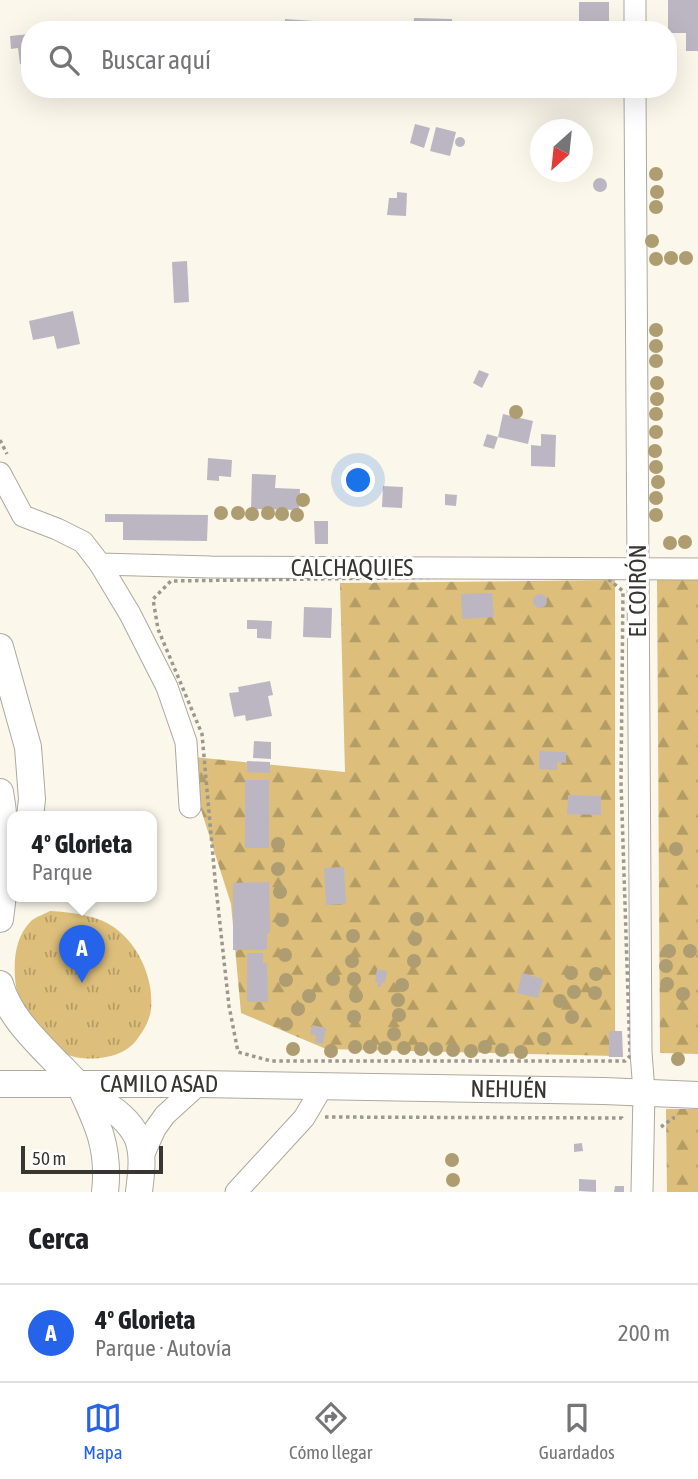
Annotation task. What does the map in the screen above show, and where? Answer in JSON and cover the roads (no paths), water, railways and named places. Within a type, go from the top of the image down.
[{"type":"street","points":[[635,0],[635,21]]},
{"type":"street","name":"EL COIRÓN","points":[[635,98],[641,1052],[644,1092],[642,1192]]},
{"type":"street","points":[[6,469],[23,516],[83,542],[100,564],[130,614],[167,687],[186,742],[190,807]]},
{"type":"street","name":"CALCHAQUIES","points":[[100,564],[698,569]]},
{"type":"street","points":[[0,647],[28,747],[31,811]]},
{"type":"street","points":[[0,792],[7,866]]},
{"type":"street","points":[[0,919],[7,883]]},
{"type":"street","points":[[0,984],[4,998],[14,1014],[37,1042],[79,1085],[119,1114],[134,1131],[142,1158],[139,1192]]},
{"type":"street","name":"CAMILO ASAD","points":[[0,1084],[319,1086]]},
{"type":"street","points":[[142,1158],[155,1129],[165,1115],[199,1084]]},
{"type":"street","points":[[79,1085],[98,1126],[105,1152],[105,1192]]},
{"type":"street","points":[[236,1192],[304,1118],[317,1096],[319,1086]]},
{"type":"street","name":"NEHUÉN","points":[[319,1086],[698,1095]]},
{"type":"place","name":"4º Glorieta","points":[[82,983]]}]
